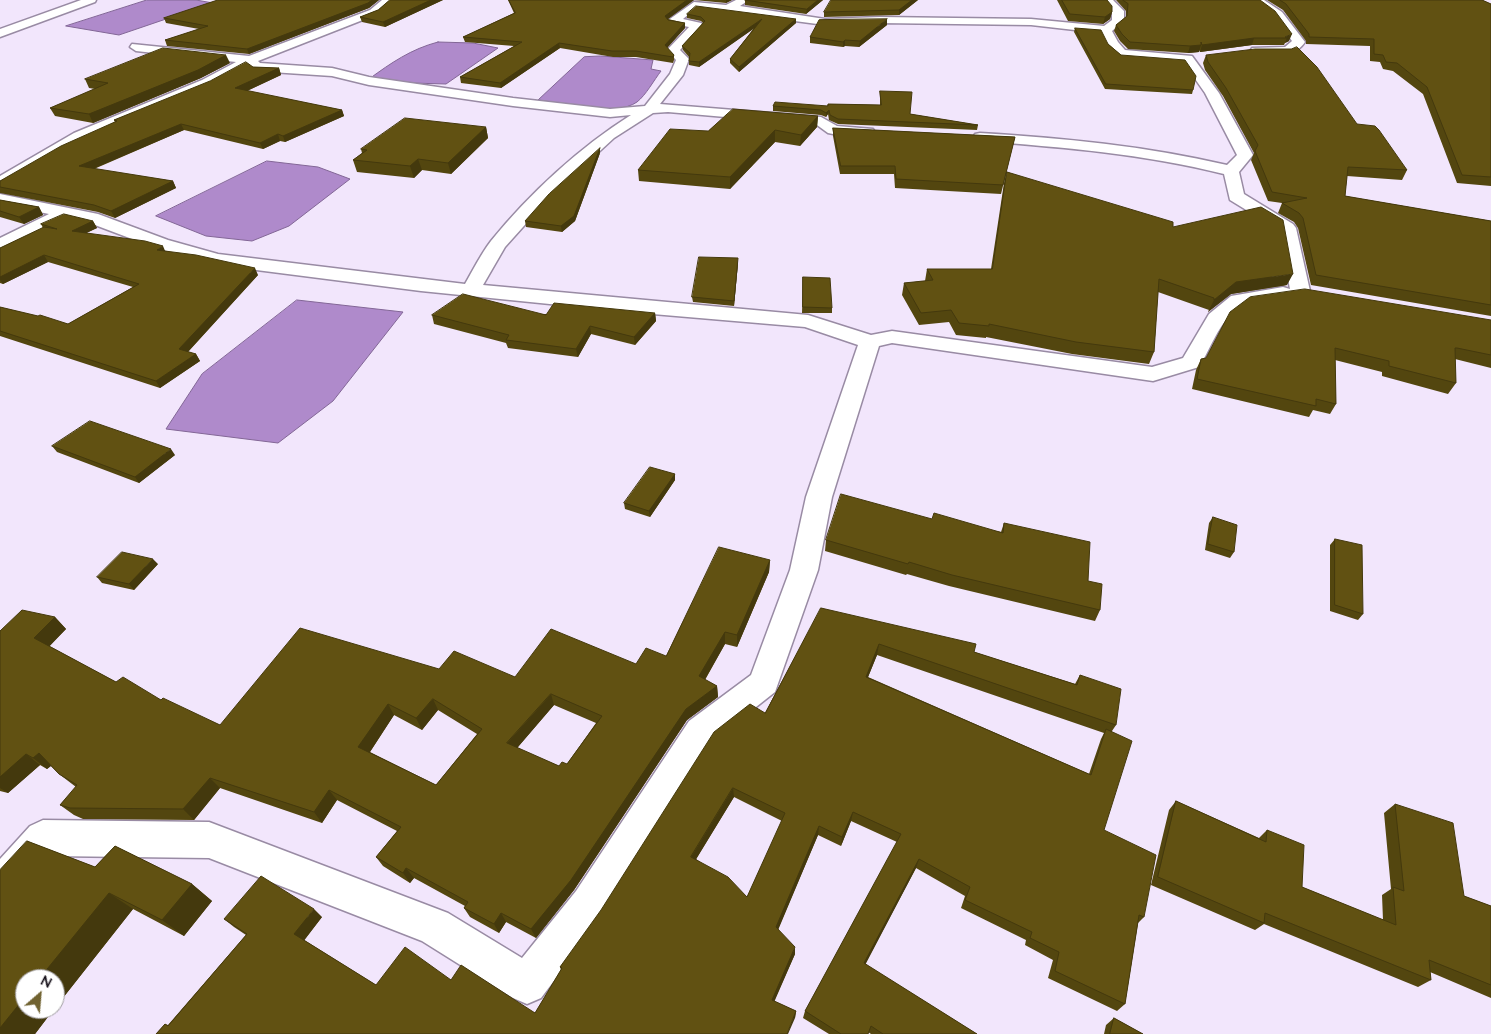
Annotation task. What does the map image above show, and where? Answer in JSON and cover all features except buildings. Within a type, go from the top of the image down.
[{"type":"street","points":[[0,33],[90,0]]},
{"type":"street","points":[[0,183],[79,136],[207,83],[250,60],[374,12],[390,0]]},
{"type":"street","points":[[728,8],[744,0]]},
{"type":"street","points":[[471,290],[497,245],[543,194],[609,135],[648,111],[676,76],[683,59],[673,50],[697,26],[673,21],[694,5],[825,22],[880,20],[1031,22],[1106,30],[1118,21],[1118,11],[1107,0]]},
{"type":"street","points":[[1244,52],[1288,51],[1299,42],[1278,14],[1257,0]]},
{"type":"street","points":[[1106,30],[1110,42],[1124,55],[1188,59],[1203,57]]},
{"type":"street","points":[[136,47],[250,60],[256,67],[332,72],[369,82],[447,91],[513,102],[610,113],[668,108],[821,121],[833,130],[882,132]]},
{"type":"street","points":[[1188,59],[1216,98],[1245,154],[1231,171]]},
{"type":"street","points":[[965,136],[1068,143],[1183,158],[1231,171]]},
{"type":"street","points":[[0,199],[92,218],[162,244],[217,259],[471,290],[628,306],[808,321],[870,342],[892,337],[1153,374],[1191,362],[1216,318],[1238,300],[1310,293],[1287,228],[1236,196],[1231,171]]},
{"type":"street","points":[[0,245],[65,213]]},
{"type":"street","points":[[0,886],[43,838],[209,840],[434,927],[528,984],[589,904],[701,731],[764,683],[804,570],[819,496],[870,342]]},
{"type":"shaded area","points":[[147,0],[196,0],[213,3],[119,35],[66,26]]},
{"type":"shaded area","points":[[438,42],[473,43],[498,48],[446,84],[369,79],[393,62]]},
{"type":"shaded area","points":[[601,56],[653,60],[651,69],[661,71],[640,99],[628,106],[603,109],[538,100],[584,57]]},
{"type":"shaded area","points":[[267,161],[318,167],[350,179],[289,226],[252,241],[206,236],[156,216]]},
{"type":"shaded area","points":[[297,300],[403,312],[333,401],[278,443],[166,429],[202,374]]}]
